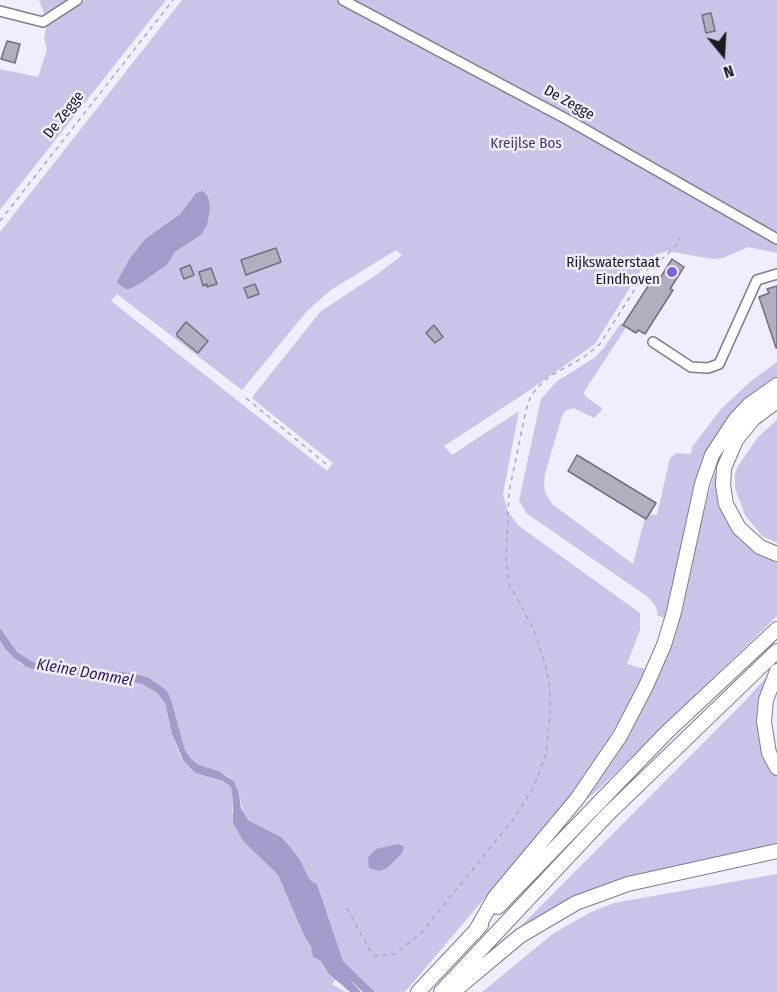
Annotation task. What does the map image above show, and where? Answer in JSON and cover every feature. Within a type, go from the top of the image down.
[{"type":"highway","points":[[475,932],[495,897],[600,768],[634,712],[656,666],[674,612],[702,484],[712,455],[735,420],[749,405],[777,385]]},
{"type":"highway","points":[[777,401],[753,419],[736,440],[724,468],[723,485],[726,504],[739,528],[760,546],[777,554]]},
{"type":"highway","points":[[418,992],[659,740],[777,629]]},
{"type":"highway","points":[[441,992],[608,814],[777,651]]},
{"type":"highway","points":[[777,671],[766,700],[764,722],[769,753],[777,768]]},
{"type":"highway","points":[[453,992],[520,936],[576,903],[628,884],[777,851]]},
{"type":"street","points":[[0,10],[43,22],[77,0]]},
{"type":"street","name":"De Zegge","points":[[343,0],[560,115],[777,239]]},
{"type":"street","points":[[652,342],[691,367],[708,368],[719,364],[758,280],[777,274]]},
{"type":"path","name":"De Zegge","points":[[0,221],[173,0]]},
{"type":"path","points":[[347,908],[369,949],[376,956],[395,954],[421,933],[513,820],[534,787],[546,754],[550,689],[545,663],[534,630],[509,584],[506,561],[509,492],[526,410],[531,396],[542,383],[584,357],[600,344],[650,267],[666,256],[677,244],[679,238]]},
{"type":"path","points":[[246,398],[326,464]]},
{"type":"green space","points":[[39,0],[68,0],[45,16]]},
{"type":"green space","points":[[85,0],[166,0],[0,210],[0,69],[38,77],[47,49],[44,38],[47,24]]},
{"type":"green space","name":"Kreijlse Bos","points":[[182,0],[777,0],[777,235],[768,239],[777,244],[777,253],[748,247],[723,258],[712,259],[668,251],[655,255],[641,270],[595,344],[444,446],[452,455],[519,411],[503,494],[508,512],[519,526],[640,613],[640,630],[627,664],[648,670],[600,754],[567,801],[405,992],[375,992],[343,961],[317,884],[310,880],[300,860],[281,837],[248,820],[244,815],[234,781],[191,759],[185,750],[171,699],[133,673],[35,663],[17,652],[0,628],[0,232]],"holes":[[[196,193],[201,235],[175,252],[167,265],[141,283],[130,289],[124,289],[117,281],[130,258],[145,239],[180,214]],[[396,250],[402,255],[321,311],[253,396],[253,399],[333,463],[327,471],[111,301],[117,294],[242,390],[308,310],[331,290]]]},
{"type":"green space","points":[[621,323],[627,326],[584,392],[585,396],[602,408],[601,411],[594,418],[574,408],[566,410],[562,416],[544,484],[545,492],[552,504],[633,564],[646,514],[657,515],[670,458],[676,453],[691,454],[692,447],[721,409],[751,381],[777,362],[777,381],[722,432],[666,619],[657,615],[654,604],[648,597],[526,513],[519,500],[541,399],[557,381],[594,358]]},
{"type":"green space","points":[[777,420],[777,543],[762,536],[745,515],[735,488],[735,474],[758,437]]},
{"type":"green space","points":[[724,456],[724,513],[777,559],[777,616],[599,789],[571,813],[621,746],[639,715],[675,637],[700,523],[714,475]]},
{"type":"green space","points":[[0,640],[21,664],[39,671],[130,681],[142,684],[157,693],[165,703],[172,734],[181,758],[195,773],[223,781],[231,787],[232,812],[244,842],[278,875],[316,959],[321,961],[328,973],[336,979],[332,984],[345,992],[0,992]]},
{"type":"green space","points":[[771,672],[763,689],[777,772],[777,848],[631,880],[503,944],[743,703]]},
{"type":"green space","points":[[777,874],[777,992],[482,992],[554,933],[591,912],[614,903]]},
{"type":"water","points":[[203,191],[208,197],[210,208],[207,225],[201,235],[175,252],[167,265],[141,283],[130,289],[125,289],[118,284],[117,281],[130,258],[145,239],[180,214],[196,193]]},
{"type":"water","name":"Kleine Dommel","points":[[0,628],[17,652],[35,663],[133,673],[149,678],[166,690],[171,699],[185,750],[191,759],[234,781],[241,808],[248,820],[281,837],[291,848],[310,880],[317,884],[343,961],[375,992],[363,992],[349,979],[361,992],[350,992],[328,973],[321,961],[313,957],[311,947],[278,875],[244,842],[233,823],[231,787],[223,781],[195,773],[183,760],[172,734],[165,703],[157,693],[142,684],[130,681],[80,677],[27,667],[4,647],[0,640]]},
{"type":"water","points":[[398,844],[404,847],[402,853],[387,868],[379,871],[369,868],[368,857],[376,849]]},
{"type":"building","points":[[711,13],[715,31],[706,33],[702,15]]},
{"type":"building","points":[[7,41],[20,44],[15,63],[1,59]]},
{"type":"building","points":[[276,248],[281,262],[246,275],[241,260]]},
{"type":"building","points":[[672,259],[684,267],[670,289],[673,290],[645,334],[638,330],[636,333],[623,325],[652,280],[657,283]]},
{"type":"building","points":[[190,265],[194,275],[184,279],[180,269]]},
{"type":"building","points":[[211,268],[217,284],[203,286],[199,272]]},
{"type":"building","points":[[255,284],[259,294],[248,298],[244,288]]},
{"type":"building","points":[[777,286],[776,348],[759,297],[769,293],[767,289]]},
{"type":"building","points":[[186,322],[208,341],[198,353],[177,336]]},
{"type":"building","points":[[434,325],[443,337],[435,343],[426,333]]},
{"type":"building","points":[[577,455],[656,503],[646,519],[568,471]]},
{"type":"place","name":"Rijkswaterstaat Eindhoven","points":[[672,272]]}]
